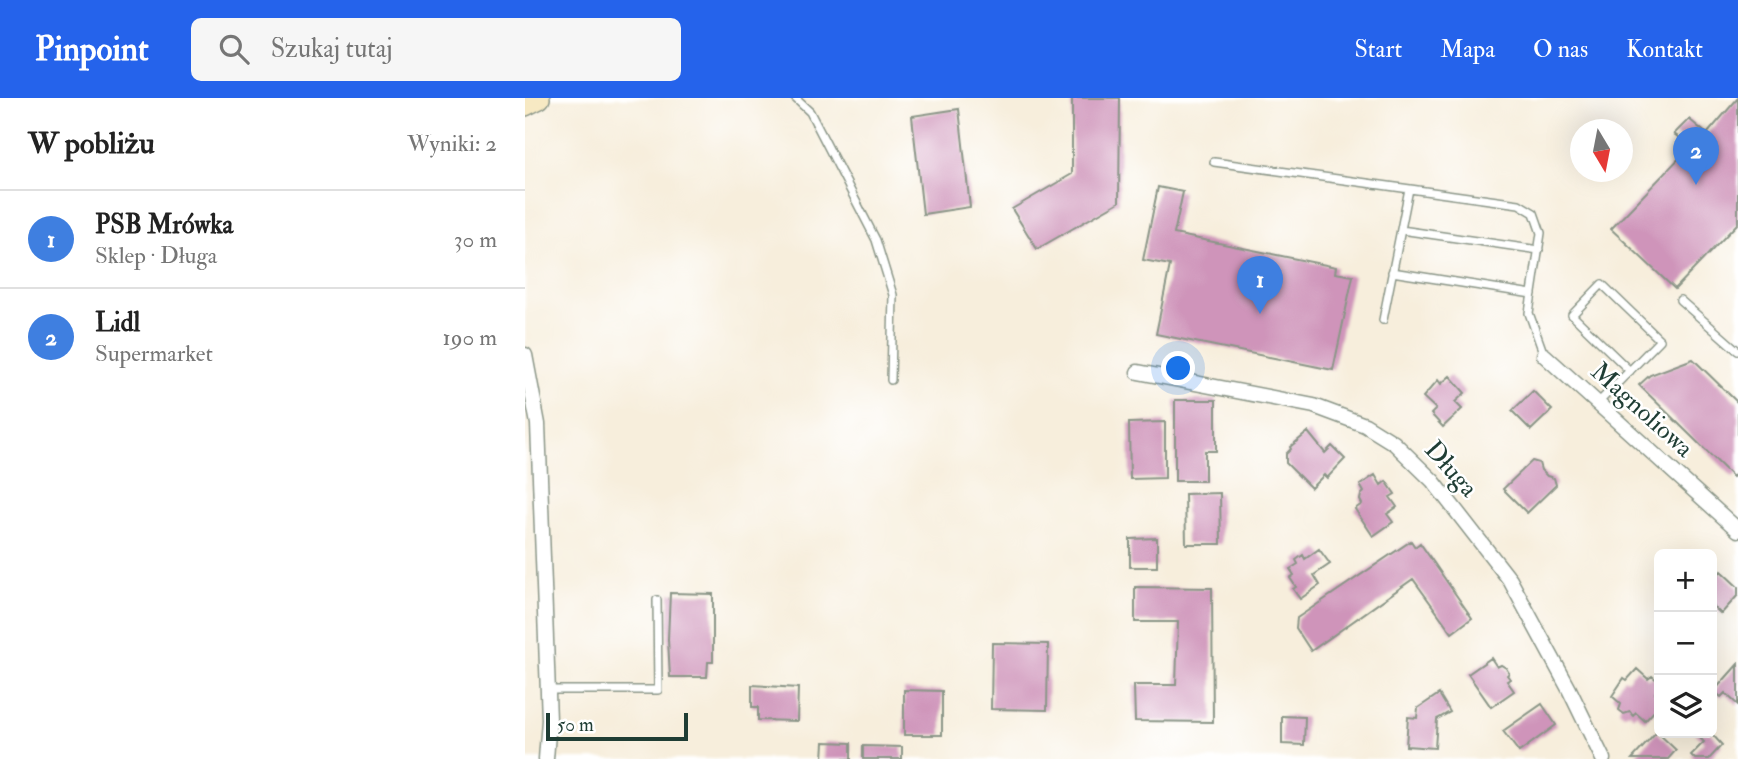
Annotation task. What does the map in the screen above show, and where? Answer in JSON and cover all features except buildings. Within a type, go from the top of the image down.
[{"type":"main road","points":[[525,105],[539,98]]},
{"type":"street","points":[[525,355],[538,424],[549,720],[546,759]]},
{"type":"street","name":"Magnoliowa","points":[[1544,355],[1738,530]]},
{"type":"street","name":"Długa","points":[[1138,372],[1314,406],[1365,425],[1394,443],[1433,481],[1510,580],[1569,689],[1603,759]]},
{"type":"lane","points":[[795,98],[810,112],[876,240],[893,295],[891,380]]},
{"type":"lane","points":[[1214,162],[1519,204],[1534,213],[1541,233],[1529,313],[1544,355]]},
{"type":"lane","points":[[1383,320],[1409,189]]},
{"type":"lane","points":[[1401,230],[1539,250]]},
{"type":"lane","points":[[1392,272],[1532,294]]},
{"type":"lane","points":[[1598,404],[1630,371],[1660,340],[1602,284],[1572,315],[1630,371]]},
{"type":"lane","points":[[1681,300],[1738,351]]},
{"type":"lane","points":[[548,690],[658,690],[657,600]]},
{"type":"place","name":"Lidl","points":[[1696,185]]},
{"type":"place","name":"PSB Mrówka","points":[[1260,314]]}]
